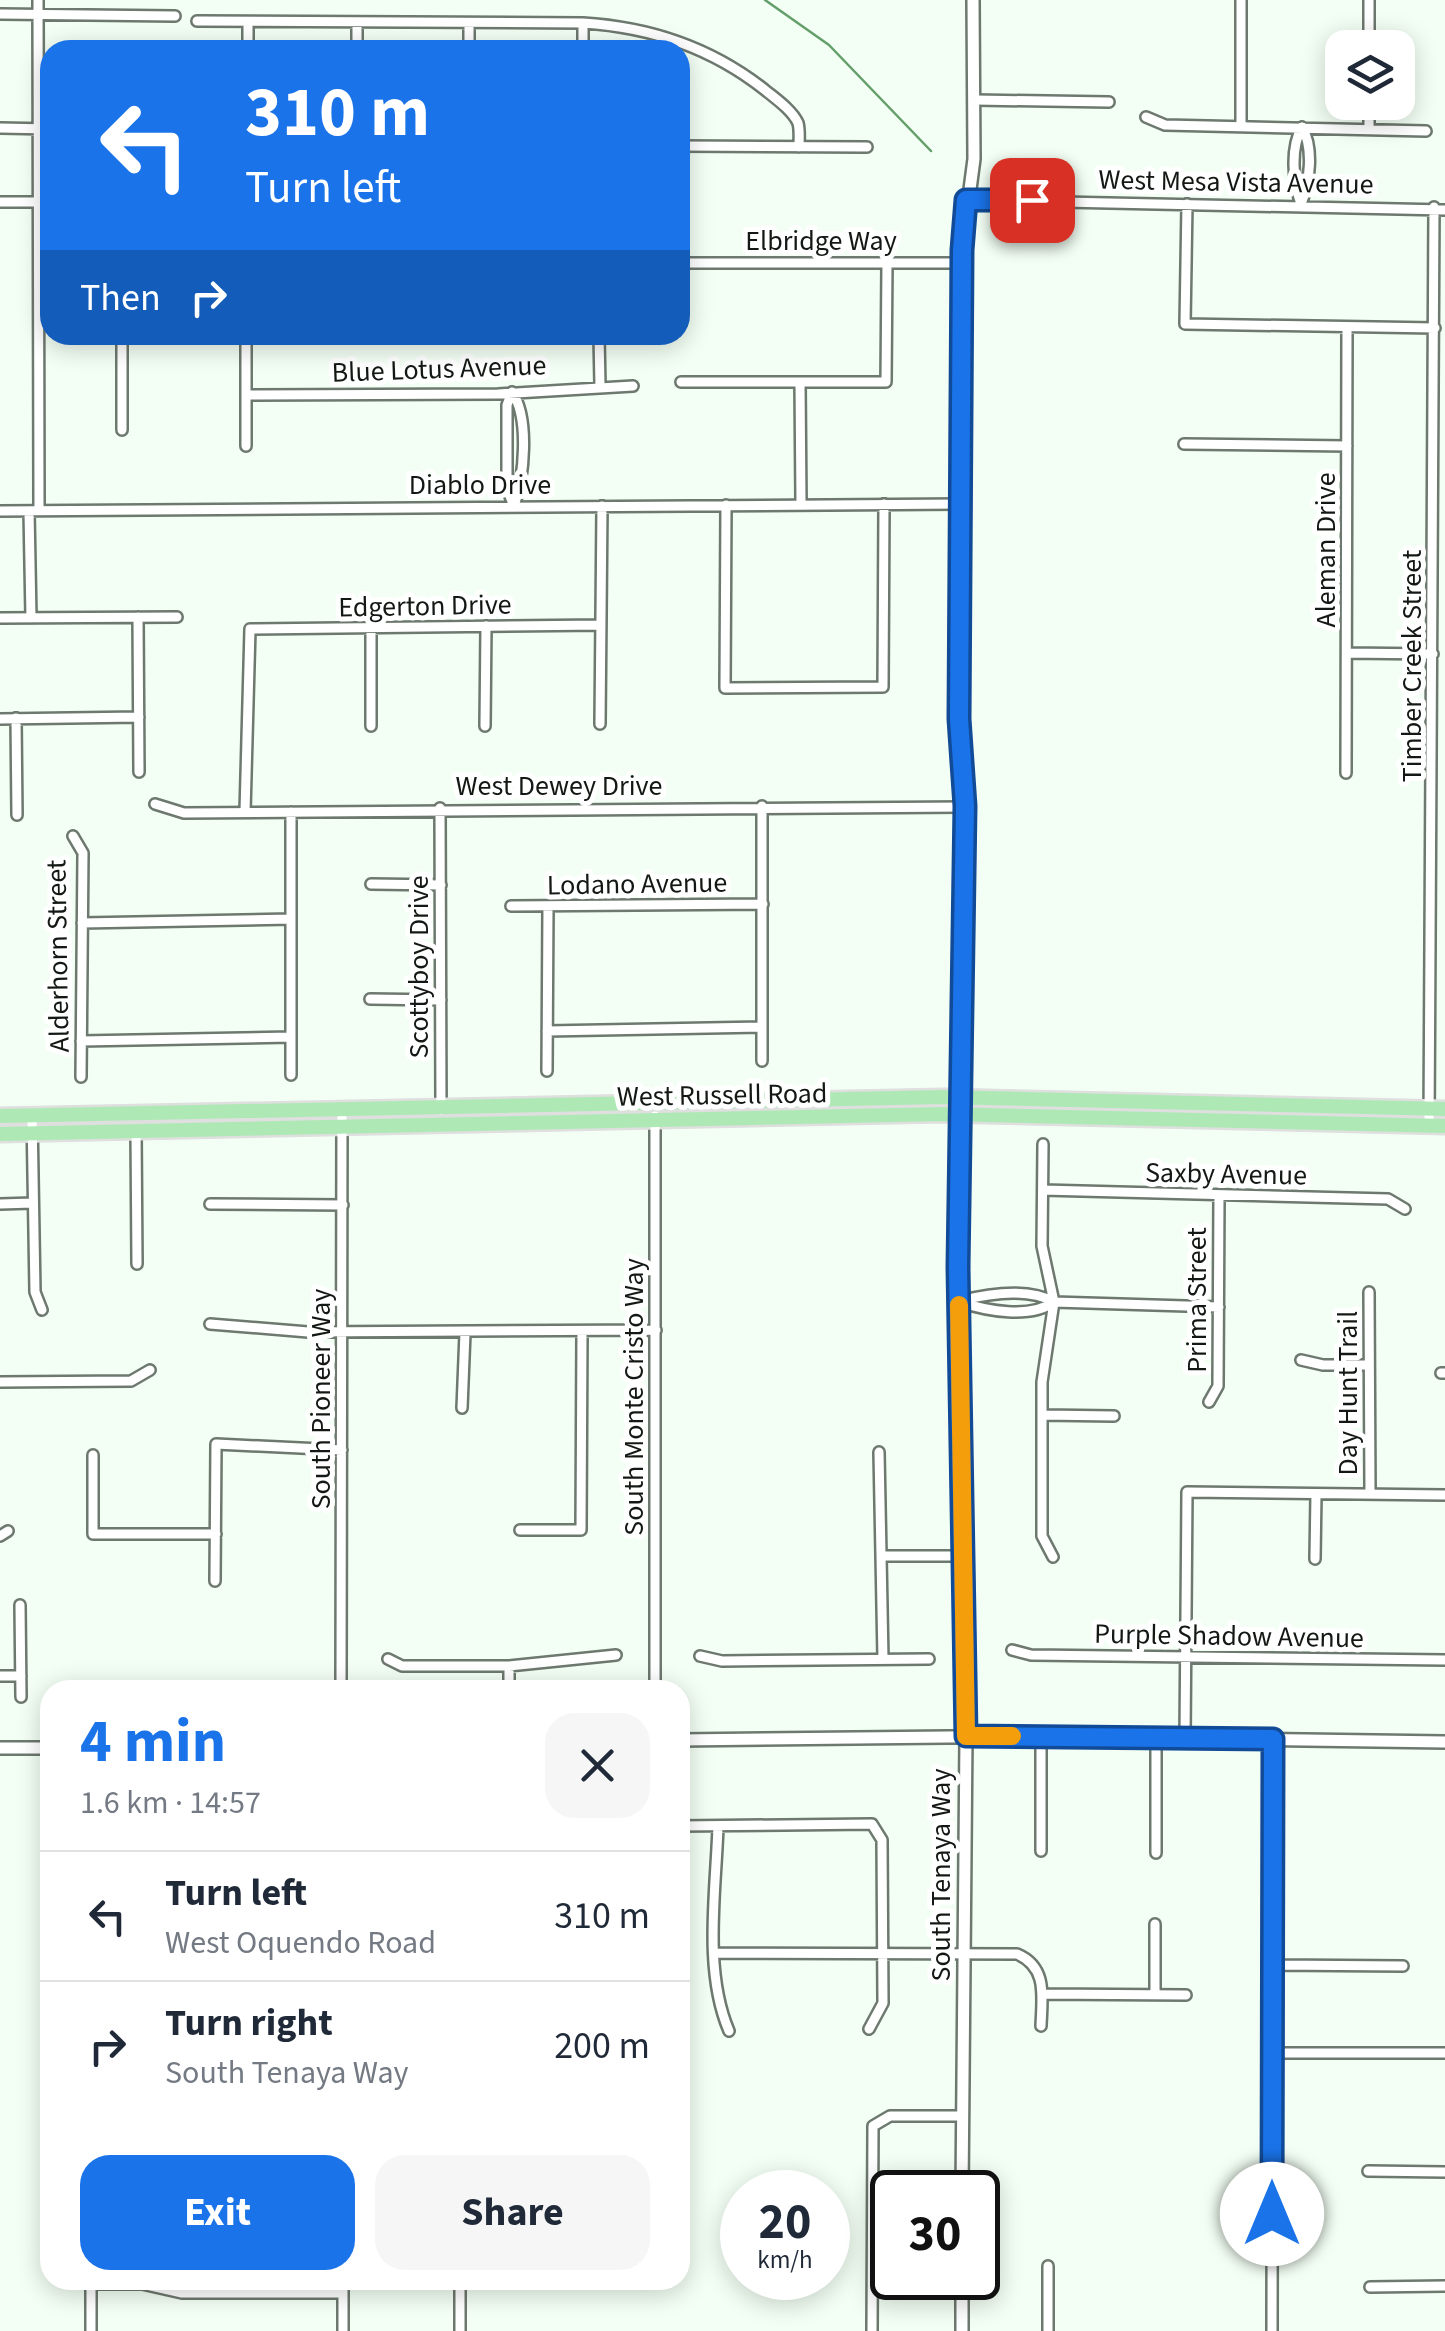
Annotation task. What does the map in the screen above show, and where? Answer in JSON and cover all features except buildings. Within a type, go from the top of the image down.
[{"type":"main road","name":"West Russell Road","points":[[0,1116],[963,1098],[1437,1109]]},
{"type":"main road","name":"West Russell Road","points":[[0,1134],[962,1114],[1437,1126]]},
{"type":"street","points":[[31,618],[38,0]]},
{"type":"street","name":"South Tenaya Way","points":[[962,2170],[966,1736],[959,1302],[965,806],[959,719],[961,263],[974,159],[973,0]]},
{"type":"street","points":[[1240,126],[1241,0]]},
{"type":"street","points":[[1369,0],[1369,30]]},
{"type":"street","points":[[0,14],[175,16]]},
{"type":"street","points":[[197,21],[583,24],[671,40]]},
{"type":"street","points":[[248,22],[248,40]]},
{"type":"street","points":[[356,40],[357,22]]},
{"type":"street","points":[[469,23],[469,40]]},
{"type":"street","points":[[583,24],[583,40]]},
{"type":"street","points":[[690,48],[732,66],[786,108],[798,124],[799,147]]},
{"type":"street","points":[[975,100],[1109,102]]},
{"type":"street","points":[[1146,117],[1165,126],[1426,131]]},
{"type":"street","points":[[1368,120],[1368,128]]},
{"type":"street","points":[[1301,204],[1295,188],[1296,138],[1302,127]]},
{"type":"street","points":[[0,128],[38,129]]},
{"type":"street","points":[[690,146],[868,146]]},
{"type":"street","name":"West Mesa Vista Avenue","points":[[966,200],[1440,209]]},
{"type":"street","points":[[0,202],[38,202]]},
{"type":"street","points":[[1187,204],[1184,324],[1435,328]]},
{"type":"street","name":"Timber Creek Street","points":[[1437,1126],[1432,944],[1435,328],[1440,209]]},
{"type":"street","name":"Elbridge Way","points":[[690,263],[961,263]]},
{"type":"street","points":[[681,382],[886,382],[887,263]]},
{"type":"street","name":"Aleman Drive","points":[[1346,327],[1346,774]]},
{"type":"street","points":[[122,345],[122,430]]},
{"type":"street","points":[[246,345],[246,446]]},
{"type":"street","points":[[600,345],[600,386]]},
{"type":"street","points":[[800,382],[801,504]]},
{"type":"street","name":"Blue Lotus Avenue","points":[[246,395],[512,392],[634,386]]},
{"type":"street","points":[[512,392],[506,405],[507,490],[514,506]]},
{"type":"street","points":[[1184,444],[1347,446]]},
{"type":"street","points":[[726,506],[725,688],[883,687],[884,504]]},
{"type":"street","name":"Diablo Drive","points":[[0,511],[961,504]]},
{"type":"street","points":[[600,724],[602,506]]},
{"type":"street","points":[[138,617],[139,772]]},
{"type":"street","points":[[0,618],[176,617]]},
{"type":"street","name":"Edgerton Drive","points":[[245,812],[250,629],[601,625]]},
{"type":"street","points":[[485,726],[486,626]]},
{"type":"street","points":[[370,726],[371,628]]},
{"type":"street","points":[[1347,653],[1434,654]]},
{"type":"street","points":[[0,719],[139,717]]},
{"type":"street","points":[[16,718],[17,816]]},
{"type":"street","name":"West Dewey Drive","points":[[155,804],[184,812],[965,806]]},
{"type":"street","points":[[762,806],[762,1061]]},
{"type":"street","name":"Scottyboy Drive","points":[[440,808],[441,1125]]},
{"type":"street","points":[[291,812],[291,1074]]},
{"type":"street","points":[[1433,815],[1445,815]]},
{"type":"street","name":"Alderhorn Street","points":[[73,836],[83,853],[81,1077]]},
{"type":"street","points":[[371,884],[441,885]]},
{"type":"street","name":"Lodano Avenue","points":[[512,906],[763,904]]},
{"type":"street","points":[[547,1071],[548,906]]},
{"type":"street","points":[[82,922],[291,919]]},
{"type":"street","points":[[1444,938],[1432,944],[1444,952]]},
{"type":"street","points":[[370,999],[441,1000]]},
{"type":"street","points":[[546,1031],[762,1028]]},
{"type":"street","points":[[81,1041],[291,1037]]},
{"type":"street","name":"South Monte Cristo Way","points":[[654,1103],[655,1680]]},
{"type":"street","name":"South Pioneer Way","points":[[341,1680],[342,1109]]},
{"type":"street","points":[[32,1116],[35,1292],[42,1310]]},
{"type":"street","points":[[136,1131],[137,1264]]},
{"type":"street","points":[[1042,1144],[1042,1246],[1054,1302],[1043,1368],[1042,1536],[1053,1557]]},
{"type":"street","name":"Saxby Avenue","points":[[1043,1190],[1388,1199],[1405,1210]]},
{"type":"street","name":"Prima Street","points":[[1209,1402],[1218,1386],[1219,1195]]},
{"type":"street","points":[[0,1204],[33,1203]]},
{"type":"street","points":[[210,1204],[343,1204]]},
{"type":"street","name":"Day Hunt Trail","points":[[1370,1292],[1370,1494]]},
{"type":"street","points":[[959,1302],[998,1294],[1042,1295],[1054,1302],[1218,1307]]},
{"type":"street","points":[[210,1324],[342,1332],[656,1330]]},
{"type":"street","points":[[520,1530],[581,1530],[582,1331]]},
{"type":"street","points":[[462,1408],[464,1332]]},
{"type":"street","points":[[1301,1360],[1323,1365],[1370,1364]]},
{"type":"street","points":[[0,1382],[131,1381],[150,1370]]},
{"type":"street","points":[[1042,1415],[1114,1416]]},
{"type":"street","points":[[216,1580],[216,1444],[342,1450]]},
{"type":"street","points":[[879,1452],[883,1659]]},
{"type":"street","points":[[93,1455],[93,1534],[216,1534]]},
{"type":"street","points":[[1185,1738],[1187,1492],[1445,1494]]},
{"type":"street","points":[[1314,1559],[1316,1494]]},
{"type":"street","points":[[881,1556],[963,1556]]},
{"type":"street","points":[[20,1606],[21,1697]]},
{"type":"street","name":"Purple Shadow Avenue","points":[[1012,1650],[1031,1655],[1445,1660]]},
{"type":"street","points":[[388,1658],[402,1666],[509,1666],[616,1655]]},
{"type":"street","points":[[700,1656],[722,1662],[929,1659]]},
{"type":"street","points":[[509,1666],[509,1680]]},
{"type":"street","points":[[0,1676],[21,1676]]},
{"type":"street","points":[[1041,1852],[1042,1736]]},
{"type":"street","points":[[690,1740],[1042,1736],[1445,1742]]},
{"type":"street","points":[[1156,1738],[1156,1852]]},
{"type":"street","points":[[1272,2331],[1273,1739]]},
{"type":"street","points":[[0,1748],[40,1748]]},
{"type":"street","points":[[690,1826],[872,1824],[882,1840],[883,2003],[870,2029]]},
{"type":"street","points":[[718,1826],[715,1953],[719,2007],[729,2031]]},
{"type":"street","points":[[1155,1924],[1155,1995]]},
{"type":"street","points":[[715,1953],[963,1951],[1022,1956],[1038,1971],[1042,2026]]},
{"type":"street","points":[[1273,1965],[1404,1966]]},
{"type":"street","points":[[1042,1994],[1186,1995]]},
{"type":"street","points":[[1272,2053],[1445,2053]]},
{"type":"street","points":[[872,2331],[873,2126],[877,2120],[961,2116]]},
{"type":"street","points":[[1368,2172],[1445,2172]]},
{"type":"street","points":[[1048,2266],[1048,2331]]},
{"type":"street","points":[[1370,2286],[1445,2286]]},
{"type":"street","points":[[91,2290],[91,2331]]},
{"type":"street","points":[[169,2290],[343,2293],[343,2331]]},
{"type":"street","points":[[460,2290],[460,2331]]},
{"type":"street","points":[[962,2300],[962,2331]]},
{"type":"waterway","points":[[765,0],[829,45],[931,151]]},
{"type":"slow traffic","points":[[959,1305],[966,1736],[1012,1736]]},
{"type":"route","points":[[1032,200],[966,200],[962,250],[959,719],[965,806],[964,1081],[958,1267],[966,1736],[1273,1739],[1272,2214]]}]
